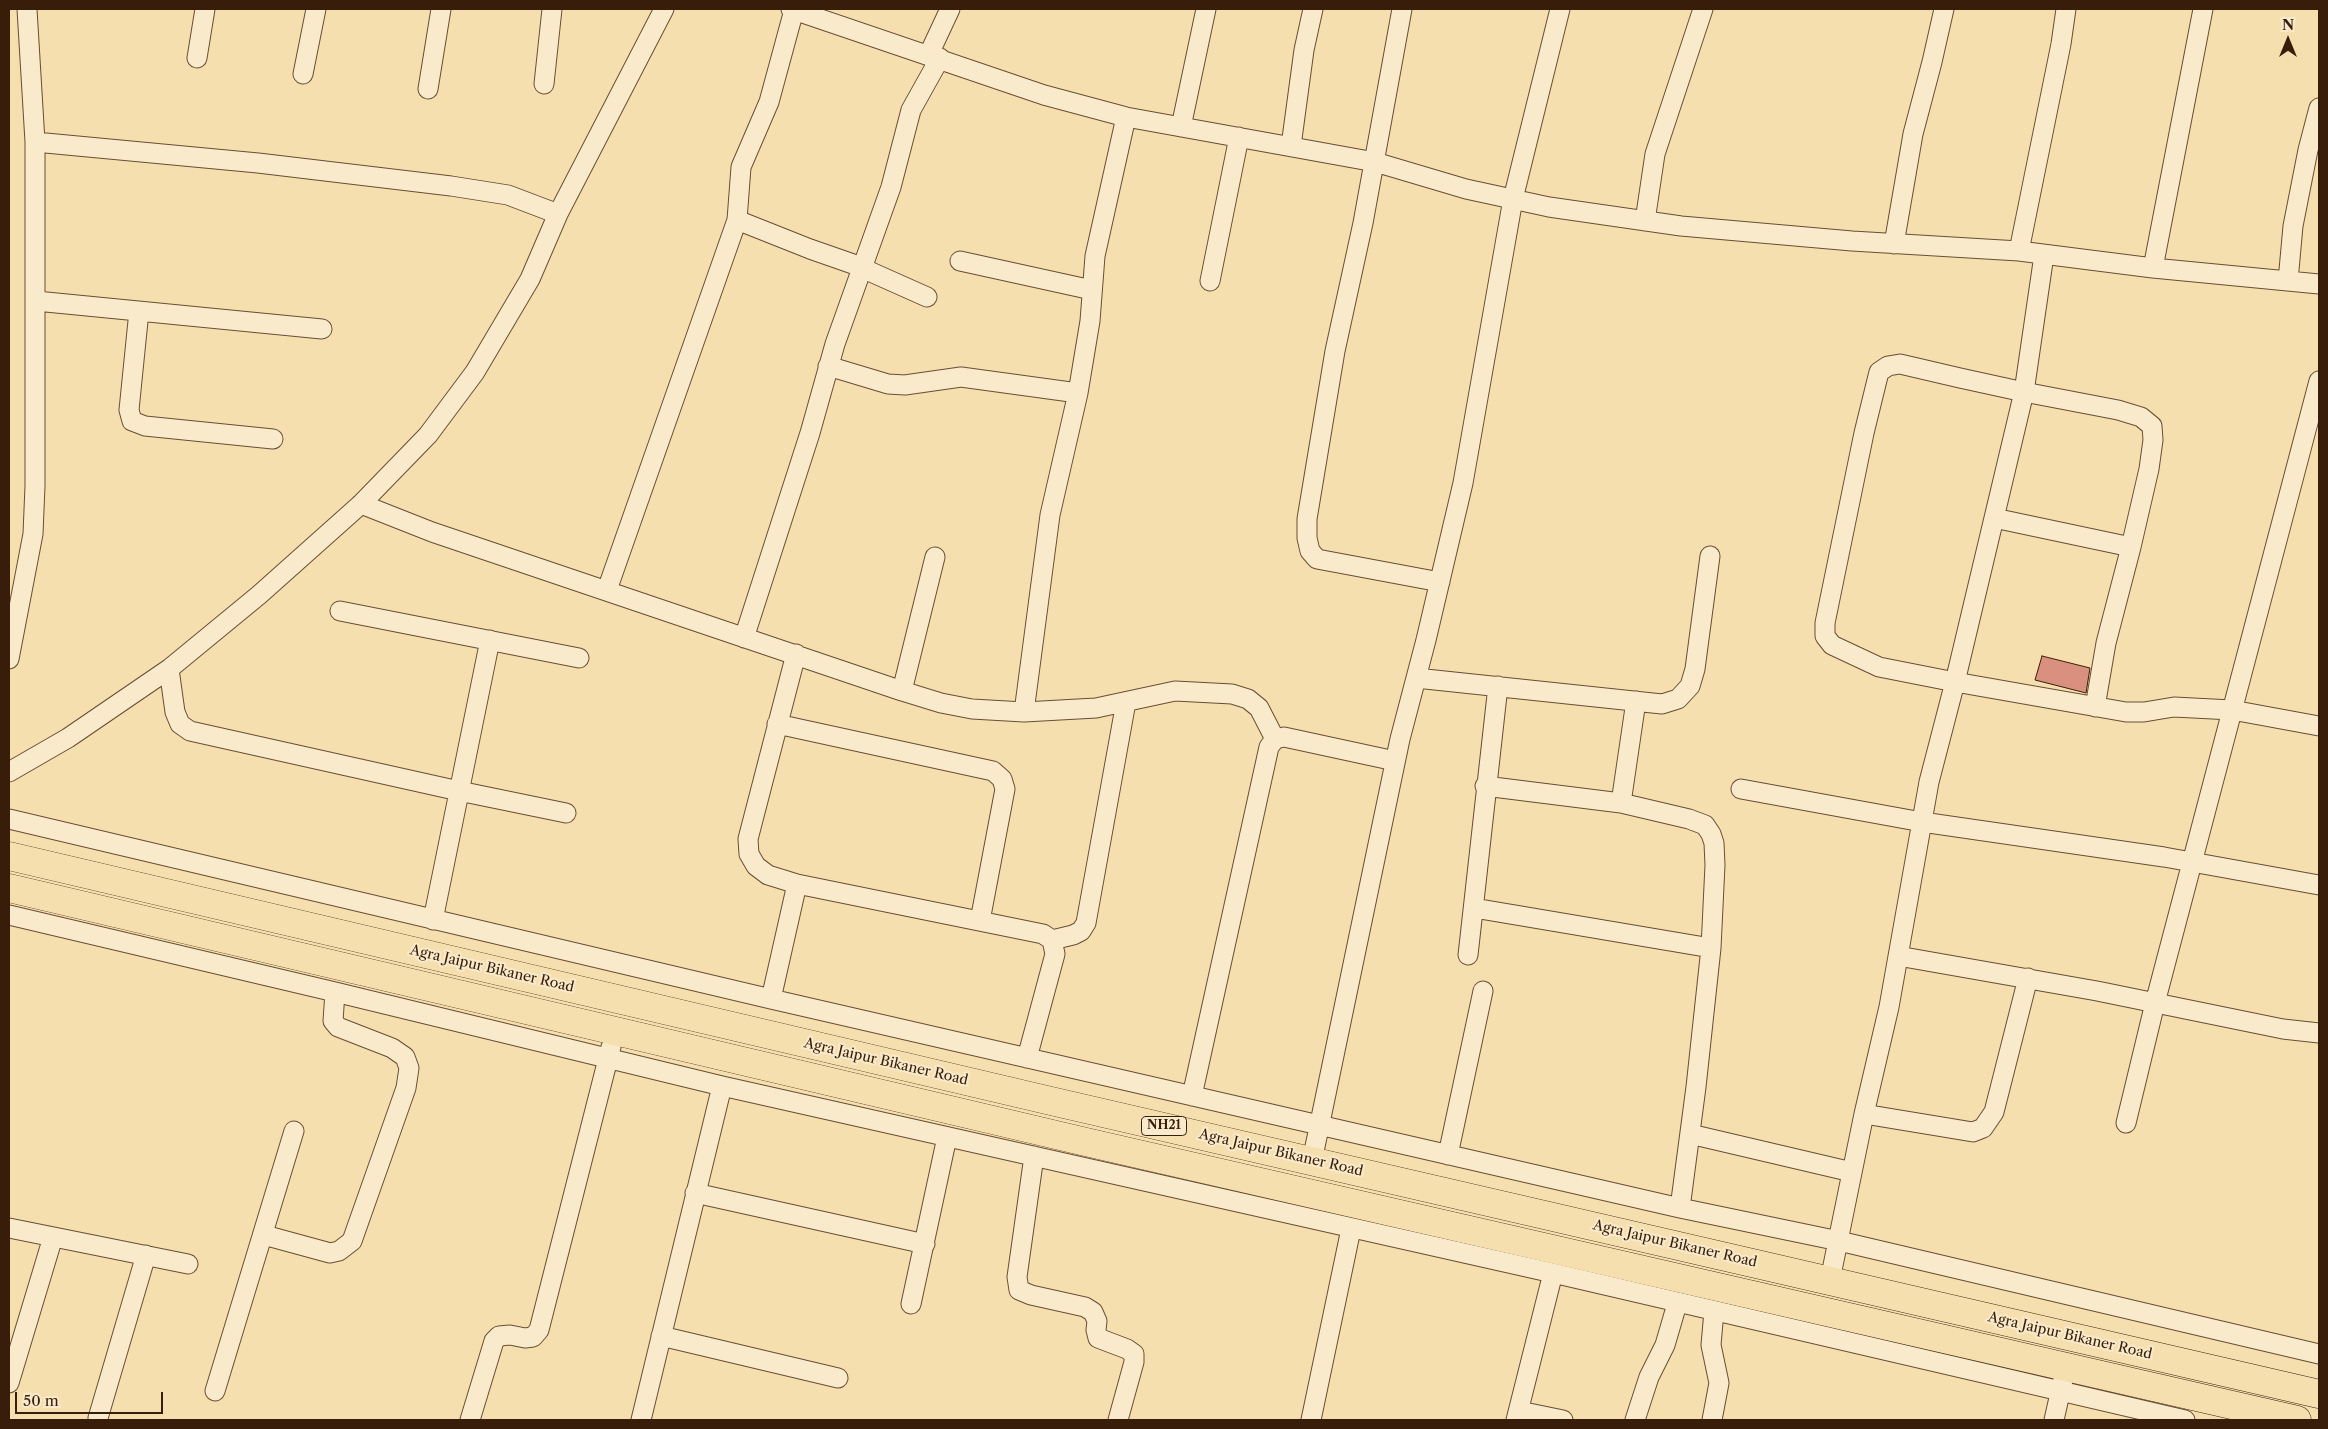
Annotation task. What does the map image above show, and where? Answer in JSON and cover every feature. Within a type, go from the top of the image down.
[{"type":"highway","name":"Agra Jaipur Bikaner Road","points":[[9,856],[2319,1394]]},
{"type":"highway","name":"NH21","points":[[9,888],[1096,1144],[2063,1380],[2297,1420]]},
{"type":"street","points":[[9,660],[33,534],[36,477],[35,142],[27,9]]},
{"type":"street","points":[[198,58],[205,9]]},
{"type":"street","points":[[303,74],[316,9]]},
{"type":"street","points":[[428,89],[441,9]]},
{"type":"street","points":[[544,84],[552,9]]},
{"type":"street","points":[[9,772],[68,738],[169,669],[259,595],[361,504],[428,435],[475,372],[530,279],[558,214],[664,9]]},
{"type":"street","points":[[607,590],[738,220],[741,167],[769,102],[793,9],[813,13],[1044,95],[1126,117],[1376,162],[1466,189],[1550,207],[1645,221],[1894,244],[2019,251],[2153,268],[2319,284]]},
{"type":"street","points":[[744,638],[788,505],[828,366],[891,187],[911,110],[935,56],[950,9]]},
{"type":"street","points":[[1181,127],[1206,9]]},
{"type":"street","points":[[1291,146],[1304,50],[1313,9]]},
{"type":"street","points":[[1402,9],[1376,162],[1335,351],[1307,519],[1307,538],[1310,551],[1317,559],[1440,582]]},
{"type":"street","points":[[1312,1160],[1395,761],[1463,483],[1512,199],[1560,9]]},
{"type":"street","points":[[1645,221],[1654,154],[1703,9]]},
{"type":"street","points":[[1894,244],[1913,134],[1944,9]]},
{"type":"street","points":[[2019,251],[2061,44],[2066,9]]},
{"type":"street","points":[[2153,268],[2203,9]]},
{"type":"street","points":[[2288,281],[2293,226],[2308,150],[2319,108]]},
{"type":"street","points":[[1024,712],[1050,515],[1078,393],[1090,321],[1096,256],[1126,117]]},
{"type":"street","points":[[1210,281],[1239,137]]},
{"type":"street","points":[[35,142],[258,163],[451,186],[508,195],[558,214]]},
{"type":"street","points":[[738,220],[861,268],[927,297]]},
{"type":"street","points":[[1830,1280],[1898,956],[1929,782],[1955,682],[2024,392],[2044,255]]},
{"type":"street","points":[[960,260],[1092,290]]},
{"type":"street","points":[[36,301],[322,329]]},
{"type":"street","points":[[139,311],[129,410],[132,421],[145,426],[273,439]]},
{"type":"street","points":[[2095,707],[2106,644],[2149,469],[2153,440],[2152,426],[2141,417],[2118,410],[2024,392],[1900,364],[1888,366],[1879,372],[1875,385],[1825,623],[1825,636],[1832,645],[1879,667],[2095,707],[2126,712],[2144,712],[2174,707],[2232,710],[2319,726]]},
{"type":"street","points":[[828,366],[888,384],[905,385],[961,377],[1078,393]]},
{"type":"street","points":[[2126,1123],[2155,1003],[2319,381]]},
{"type":"street","points":[[361,504],[432,532],[940,703],[972,709],[1024,712],[1096,708],[1175,691],[1232,694],[1248,699],[1259,708],[1275,739]]},
{"type":"street","points":[[1994,518],[2131,547]]},
{"type":"street","points":[[1416,678],[1662,704],[1678,699],[1690,686],[1695,669],[1710,556]]},
{"type":"street","points":[[902,691],[935,557]]},
{"type":"street","points":[[340,611],[579,658]]},
{"type":"street","points":[[433,920],[490,640]]},
{"type":"street","points":[[796,654],[748,838],[749,854],[756,866],[768,874],[797,884],[1043,934],[1052,940],[1055,954],[1027,1058]]},
{"type":"street","points":[[169,669],[175,712],[180,724],[190,732],[566,813]]},
{"type":"street","points":[[1468,955],[1485,786],[1498,686]]},
{"type":"street","points":[[1621,803],[1636,701]]},
{"type":"street","points":[[1052,940],[1081,931],[1086,923],[1126,702]]},
{"type":"street","points":[[777,724],[993,771],[1002,779],[1004,789],[980,921]]},
{"type":"street","points":[[1192,1096],[1269,747],[1275,739],[1284,737],[1395,761]]},
{"type":"street","points":[[1485,786],[1621,803],[1689,819],[1705,825],[1711,834],[1714,843],[1715,865],[1711,948],[1680,1208]]},
{"type":"street","points":[[1740,789],[1922,822],[2055,840],[2193,862],[2319,885]]},
{"type":"street","points":[[9,820],[771,999],[1680,1208],[1838,1241],[2319,1354]]},
{"type":"street","points":[[771,999],[797,884]]},
{"type":"street","points":[[1474,908],[1711,948]]},
{"type":"street","points":[[9,915],[722,1086],[1553,1274],[1677,1304],[2063,1380],[2185,1420]]},
{"type":"street","points":[[1898,956],[2028,978],[2283,1029],[2319,1033]]},
{"type":"street","points":[[1864,1114],[1973,1132],[1983,1128],[1994,1112],[2028,978]]},
{"type":"street","points":[[1448,1155],[1483,991]]},
{"type":"street","points":[[264,1234],[330,1253],[339,1251],[352,1241],[406,1088],[409,1068],[405,1057],[392,1048],[338,1027],[333,1021],[335,992]]},
{"type":"street","points":[[470,1420],[494,1341],[499,1336],[533,1337],[539,1330],[616,1031]]},
{"type":"street","points":[[641,1420],[722,1086]]},
{"type":"street","points":[[215,1391],[294,1131]]},
{"type":"street","points":[[1690,1134],[1852,1172]]},
{"type":"street","points":[[912,1304],[947,1137]]},
{"type":"street","points":[[1034,1156],[1017,1277],[1020,1290],[1031,1295],[1085,1307],[1094,1312],[1097,1321],[1098,1338],[1128,1349],[1134,1354],[1134,1362],[1118,1420]]},
{"type":"street","points":[[695,1193],[925,1244]]},
{"type":"street","points":[[9,1228],[188,1264]]},
{"type":"street","points":[[1311,1420],[1351,1229]]},
{"type":"street","points":[[9,1383],[53,1237]]},
{"type":"street","points":[[98,1418],[146,1256]]},
{"type":"street","points":[[1553,1274],[1518,1416],[1563,1420]]},
{"type":"street","points":[[1635,1420],[1649,1377],[1665,1346],[1677,1304]]},
{"type":"street","points":[[1712,1420],[1719,1383],[1711,1345],[1714,1311]]},
{"type":"street","points":[[661,1336],[838,1378]]},
{"type":"street","points":[[2054,1420],[2063,1380]]},
{"type":"building","points":[[2042,656],[2090,668],[2086,693],[2035,680]]}]
